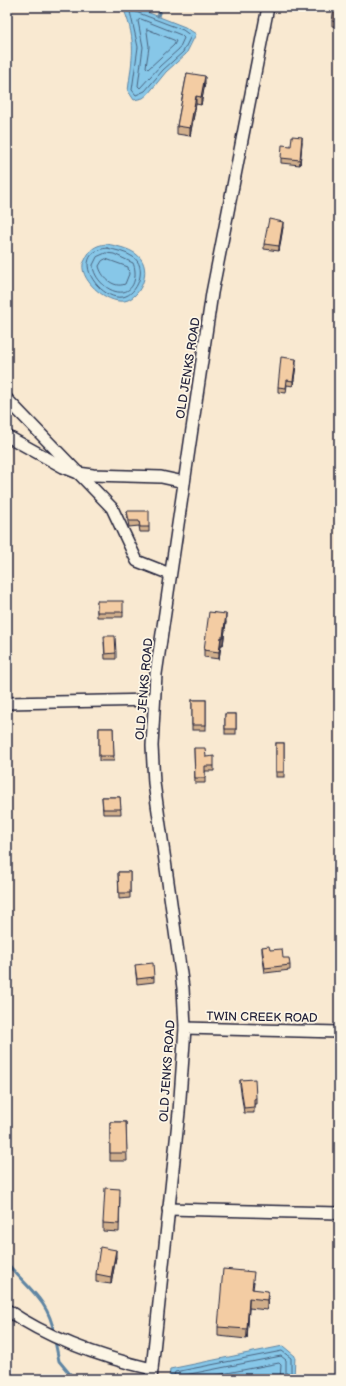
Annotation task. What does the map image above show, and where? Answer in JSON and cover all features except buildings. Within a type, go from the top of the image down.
[{"type":"street","name":"OLD JENKS ROAD","points":[[151,1374],[185,1028],[183,988],[154,783],[152,746],[154,700],[170,574],[212,293],[268,7]]},
{"type":"street","points":[[7,399],[112,508],[137,561],[170,574]]},
{"type":"street","points":[[7,436],[63,467],[78,473],[93,475],[161,477],[184,482]]},
{"type":"street","points":[[7,703],[154,700]]},
{"type":"street","name":"TWIN CREEK ROAD","points":[[185,1028],[339,1032]]},
{"type":"street","points":[[168,1209],[339,1213]]},
{"type":"street","points":[[7,1310],[22,1320],[66,1342],[151,1374]]},
{"type":"water","points":[[126,7],[134,7],[185,27],[196,34],[186,54],[166,72],[148,94],[143,98],[134,100],[128,91],[132,59],[132,41],[131,32],[124,10]]},
{"type":"water","points":[[107,244],[133,252],[141,259],[144,265],[145,272],[142,285],[134,296],[128,300],[113,300],[98,291],[91,285],[83,271],[83,264],[91,250],[98,246]]},
{"type":"water","points":[[283,1346],[295,1356],[294,1379],[169,1379],[170,1369]]},
{"type":"waterway","points":[[158,16],[161,7]]},
{"type":"waterway","points":[[7,1263],[42,1303],[47,1312],[54,1333]]},
{"type":"waterway","points":[[55,1341],[59,1361],[74,1379]]}]
